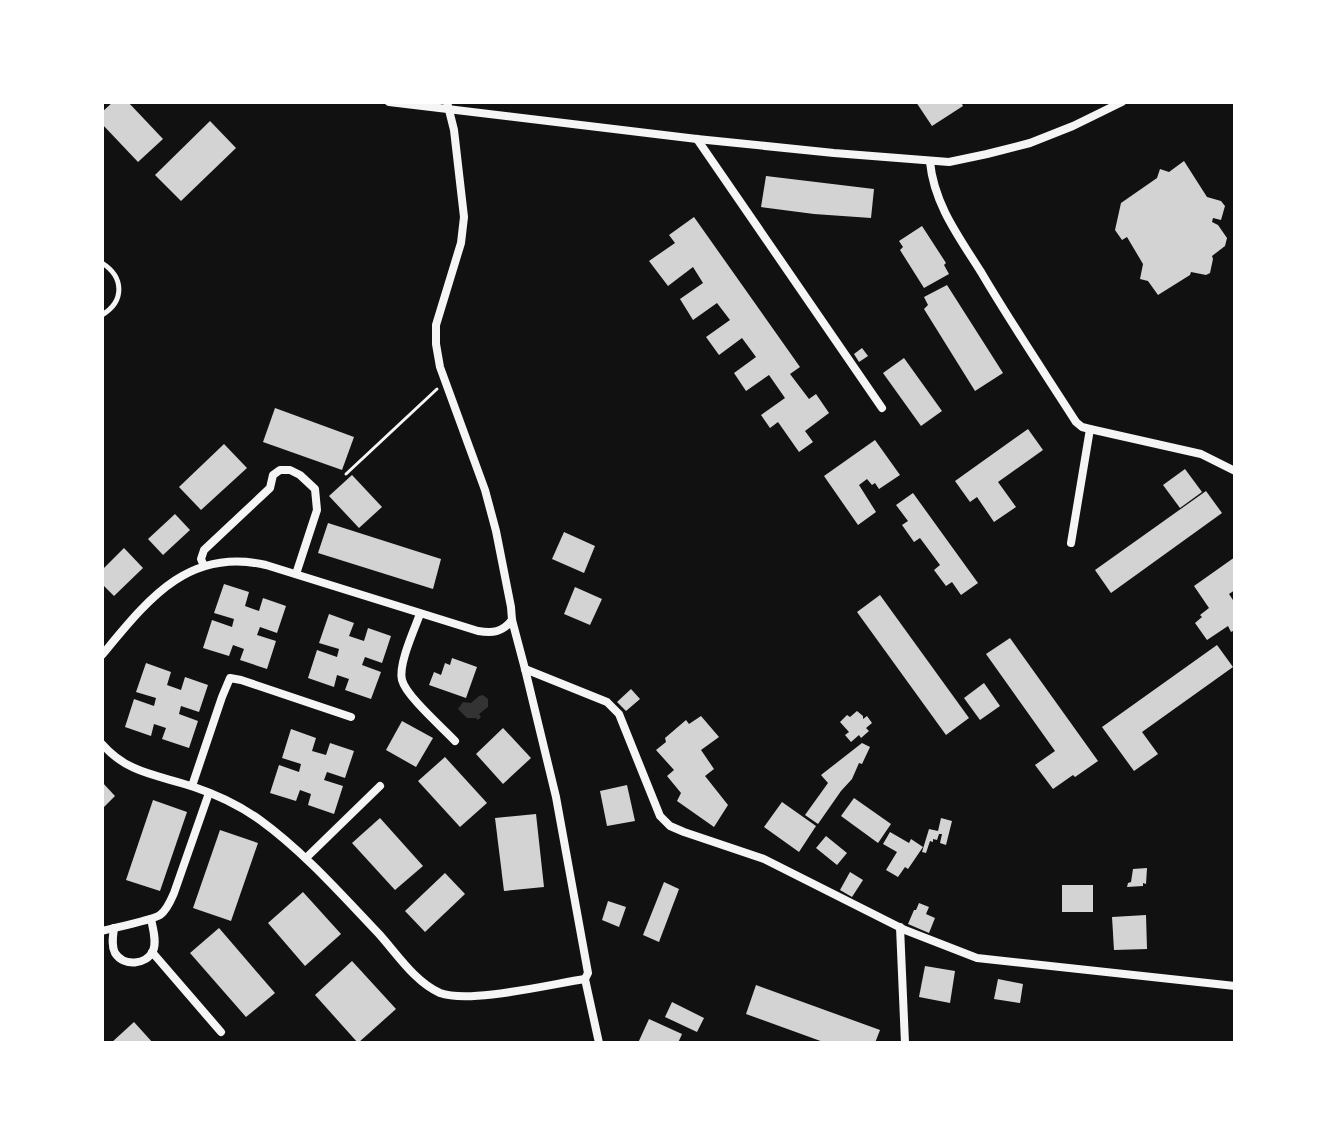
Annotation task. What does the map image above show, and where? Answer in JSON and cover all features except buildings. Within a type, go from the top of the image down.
[{"type":"street","points":[[389,102],[448,105],[697,139],[930,162],[966,159],[1030,143],[1122,102]]},
{"type":"street","points":[[448,105],[459,160],[464,217],[461,243],[436,325],[436,344],[440,367],[485,490],[499,545],[512,620],[556,797],[588,973],[585,979],[599,1043]]},
{"type":"street","points":[[697,139],[882,408]]},
{"type":"street","points":[[930,162],[935,189],[948,218],[1076,422],[1082,427],[1201,454],[1235,471]]},
{"type":"street","points":[[1071,543],[1090,429]]},
{"type":"street","points":[[204,566],[201,559],[204,550],[270,488],[273,475],[280,470],[290,470],[315,489],[317,510],[296,574]]},
{"type":"street","points":[[102,655],[170,582],[204,566],[221,562],[252,562],[478,631],[492,633],[503,629],[512,620]]},
{"type":"street","points":[[420,614],[402,667],[402,681],[412,697],[455,741]]},
{"type":"street","points":[[525,669],[607,702],[619,714],[660,816],[670,826],[764,859],[900,927],[977,958],[1235,986]]},
{"type":"street","points":[[192,786],[230,678],[351,717]]},
{"type":"street","points":[[102,744],[130,767],[192,786],[234,803],[259,819],[306,858],[417,977],[437,991],[457,996],[481,995],[585,979]]},
{"type":"street","points":[[306,858],[380,786]]},
{"type":"street","points":[[102,931],[159,916],[171,901],[209,793]]},
{"type":"street","points":[[114,928],[112,943],[116,954],[124,961],[135,963],[145,960],[152,952],[155,941],[151,919]]},
{"type":"street","points":[[900,927],[905,1043]]},
{"type":"street","points":[[152,952],[221,1032]]},
{"type":"lane","points":[[102,263],[111,269],[119,287],[114,306],[102,315]]},
{"type":"path","points":[[346,474],[445,381]]},
{"type":"shaded area","points":[[483,695],[488,699],[488,707],[479,714],[481,717],[478,720],[467,718],[458,709],[463,702],[471,703]]}]
